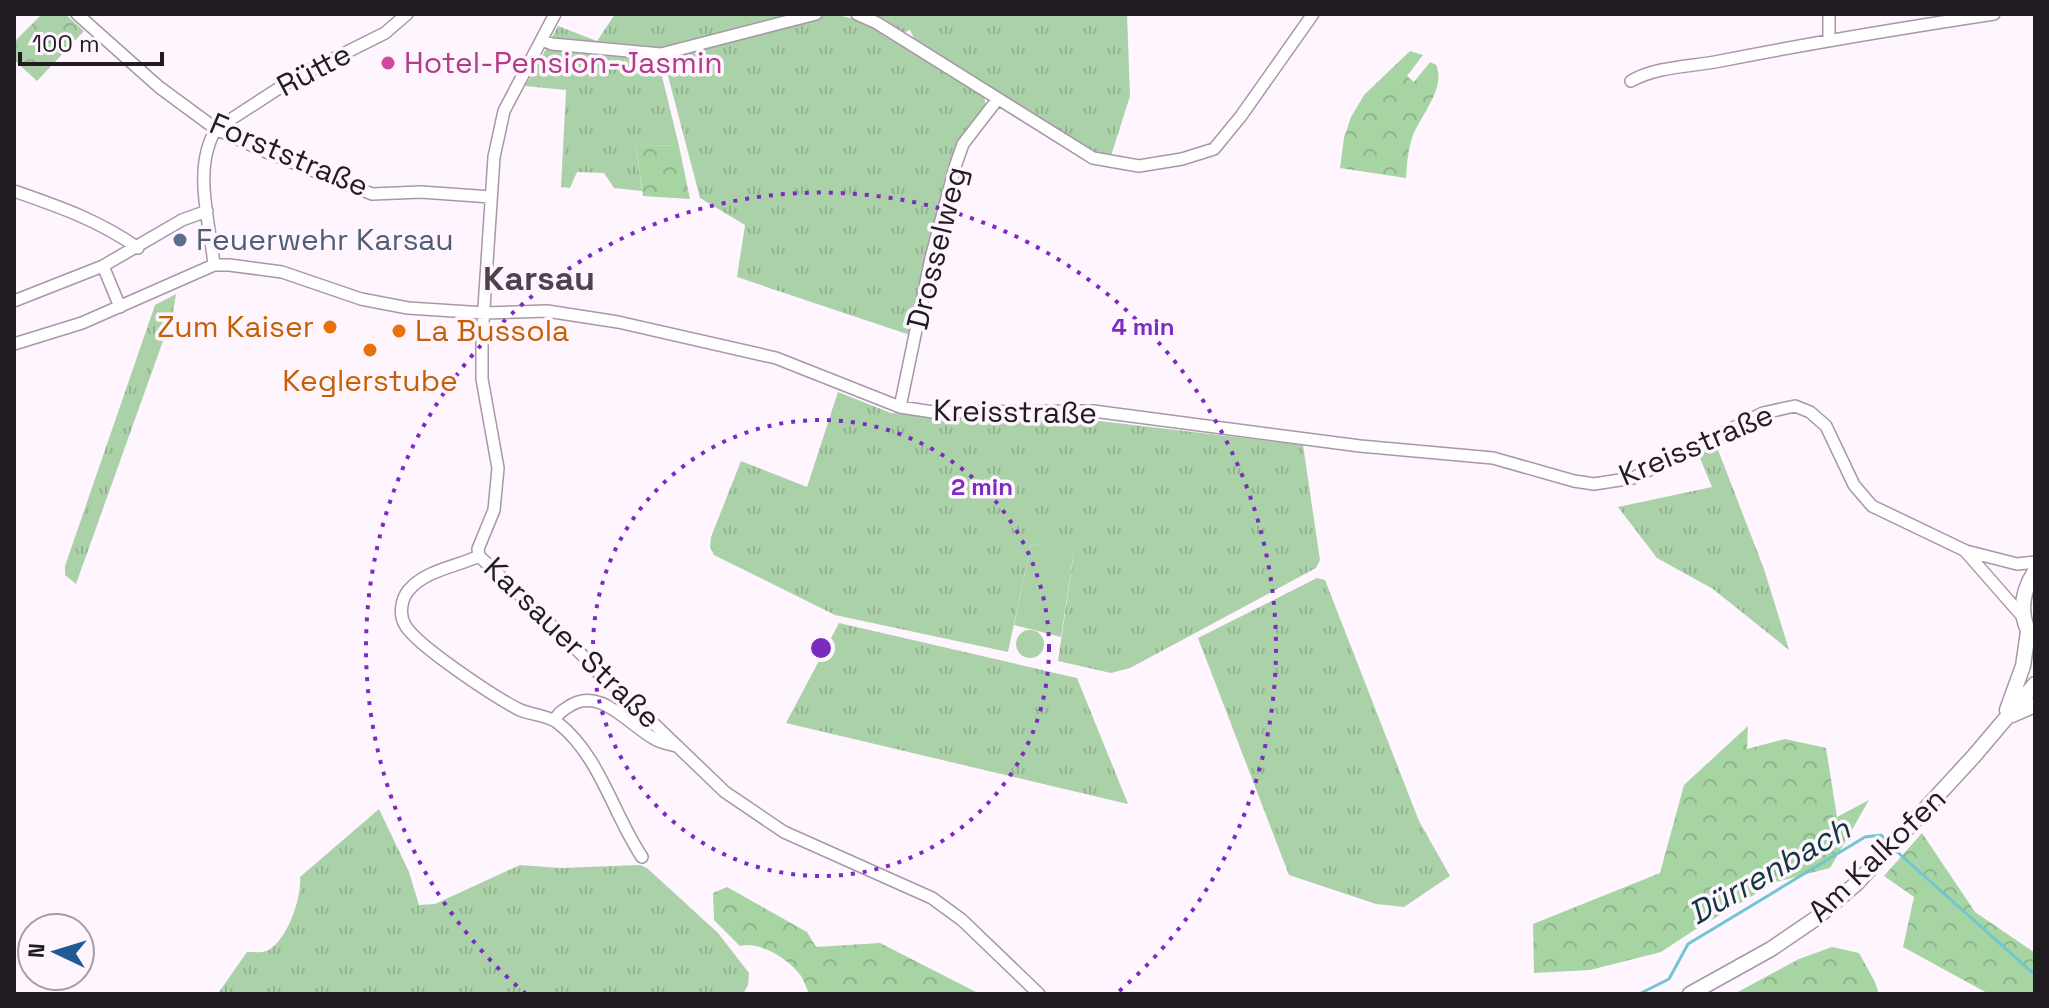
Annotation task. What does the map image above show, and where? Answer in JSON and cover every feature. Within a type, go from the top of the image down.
[{"type":"main road","points":[[2032,637],[2023,617],[2024,592],[2035,571]]},
{"type":"main road","name":"Am Kalkofen","points":[[2004,718],[2032,637]]},
{"type":"main road","name":"Am Kalkofen","points":[[1690,994],[1751,962],[1815,919],[1900,837],[2035,684]]},
{"type":"main road","points":[[2004,718],[2035,705]]},
{"type":"street","name":"Forststraße","points":[[77,14],[91,18],[139,71],[216,129],[372,194],[421,192],[491,197]]},
{"type":"street","name":"Rütte","points":[[216,129],[293,79],[385,33],[407,14]]},
{"type":"street","name":"Karsauer Straße","points":[[555,14],[504,111],[494,157],[482,379],[498,468],[494,510],[478,549],[479,556],[725,792],[784,832],[932,898],[962,920],[1039,994]]},
{"type":"street","points":[[542,40],[552,44],[661,54],[816,14]]},
{"type":"street","points":[[857,14],[877,23],[1093,158],[1139,166],[1182,159],[1214,149],[1313,14]]},
{"type":"street","points":[[1829,14],[1829,40]]},
{"type":"street","points":[[1631,81],[1650,70],[1685,68],[1829,40],[1994,14]]},
{"type":"street","name":"Drosselweg","points":[[900,407],[931,258],[956,164],[963,144],[997,100]]},
{"type":"street","points":[[214,265],[204,157],[216,129]]},
{"type":"street","points":[[14,191],[108,227],[138,248]]},
{"type":"street","points":[[14,301],[103,266],[182,220],[207,211]]},
{"type":"street","name":"Kreisstraße","points":[[14,344],[82,323],[214,265],[229,265],[282,272],[361,299],[408,308],[485,313],[547,311],[618,322],[776,358],[900,407],[933,412],[1093,411],[1320,441],[1493,458],[1594,484],[1633,478],[1763,413],[1795,406],[1810,412],[1826,426],[1854,485],[1872,506],[1966,551],[2017,564],[2035,562]]},
{"type":"street","points":[[103,266],[120,307]]},
{"type":"street","name":"Kreisstraße","points":[[1966,551],[2023,617]]},
{"type":"street","points":[[479,556],[434,572],[409,590],[403,600],[405,626],[466,676],[517,708],[555,720],[585,751],[642,857]]},
{"type":"street","points":[[555,720],[558,714],[574,703],[595,699],[655,740],[680,747]]},
{"type":"green space","points":[[42,14],[65,14],[84,31],[37,81],[14,60],[14,42]]},
{"type":"green space","points":[[615,14],[804,14],[667,49],[554,41],[552,37],[558,26],[597,41]]},
{"type":"green space","points":[[833,14],[868,22],[983,93],[987,109],[959,145],[943,190],[910,335],[737,277],[745,225],[700,198],[667,72],[670,56]]},
{"type":"green space","points":[[864,14],[1127,14],[1130,96],[1110,159],[1092,154],[917,44],[910,30],[901,34]]},
{"type":"green space","points":[[546,49],[646,55],[660,68],[679,146],[636,145],[642,191],[614,188],[604,173],[577,172],[570,188],[561,187],[566,90],[525,86]]},
{"type":"green space","points":[[1410,51],[1423,55],[1407,76],[1414,82],[1430,62],[1436,65],[1438,82],[1411,140],[1406,178],[1340,168],[1344,138],[1351,117],[1364,95]]},
{"type":"green space","points":[[636,145],[679,146],[690,199],[643,196]]},
{"type":"green space","points":[[176,294],[173,313],[76,584],[65,575],[65,566],[155,305]]},
{"type":"green space","points":[[838,392],[891,413],[1006,419],[1074,418],[1303,445],[1320,560],[1316,568],[1130,668],[1111,673],[1058,661],[1074,552],[1031,544],[1008,652],[835,615],[714,555],[710,547],[711,537],[741,461],[807,487]]},
{"type":"green space","points":[[1715,442],[1764,569],[1789,650],[1713,589],[1657,558],[1618,507],[1712,487],[1697,451]]},
{"type":"green space","points":[[1031,544],[1074,551],[1061,637],[1014,625]]},
{"type":"green space","points":[[1317,578],[1325,580],[1419,821],[1450,876],[1404,907],[1376,904],[1289,875],[1198,638]]},
{"type":"green space","points":[[839,623],[1077,678],[1128,804],[786,723]]},
{"type":"green space","points":[[1030,630],[1040,634],[1044,644],[1040,654],[1030,658],[1020,654],[1016,644],[1020,634]]},
{"type":"green space","points":[[1748,726],[1747,749],[1785,739],[1826,748],[1837,817],[1869,800],[1830,868],[1776,882],[1661,952],[1590,970],[1534,973],[1533,924],[1660,873],[1684,785]]},
{"type":"green space","points":[[379,809],[409,872],[419,905],[435,904],[520,865],[560,868],[640,865],[718,933],[749,973],[748,985],[743,994],[219,992],[247,952],[267,951],[281,938],[296,907],[300,877]]},
{"type":"green space","points":[[1922,833],[1975,912],[2035,953],[2035,994],[1989,994],[1903,947],[1914,897],[1884,876]]},
{"type":"green space","points":[[727,887],[807,932],[816,947],[880,943],[980,994],[809,994],[801,976],[786,960],[763,948],[740,946],[714,920],[713,893]]},
{"type":"green space","points":[[1832,947],[1859,953],[1879,994],[1734,994],[1799,959]]},
{"type":"waterway","name":"Dürrenbach","points":[[1639,994],[1669,979],[1688,944],[1865,837],[1881,835],[1889,843]]},
{"type":"waterway","name":"Dürrenbach","points":[[1894,849],[2035,975]]},
{"type":"place","name":"Hotel-Pension-Jasmin","points":[[388,63]]},
{"type":"place","name":"Feuerwehr Karsau","points":[[180,240]]},
{"type":"place","name":"Zum Kaiser","points":[[330,327]]},
{"type":"place","name":"La Bussola","points":[[399,331]]},
{"type":"place","name":"Keglerstube","points":[[370,350]]},
{"type":"district","name":"Karsau","points":[[539,278]]}]
